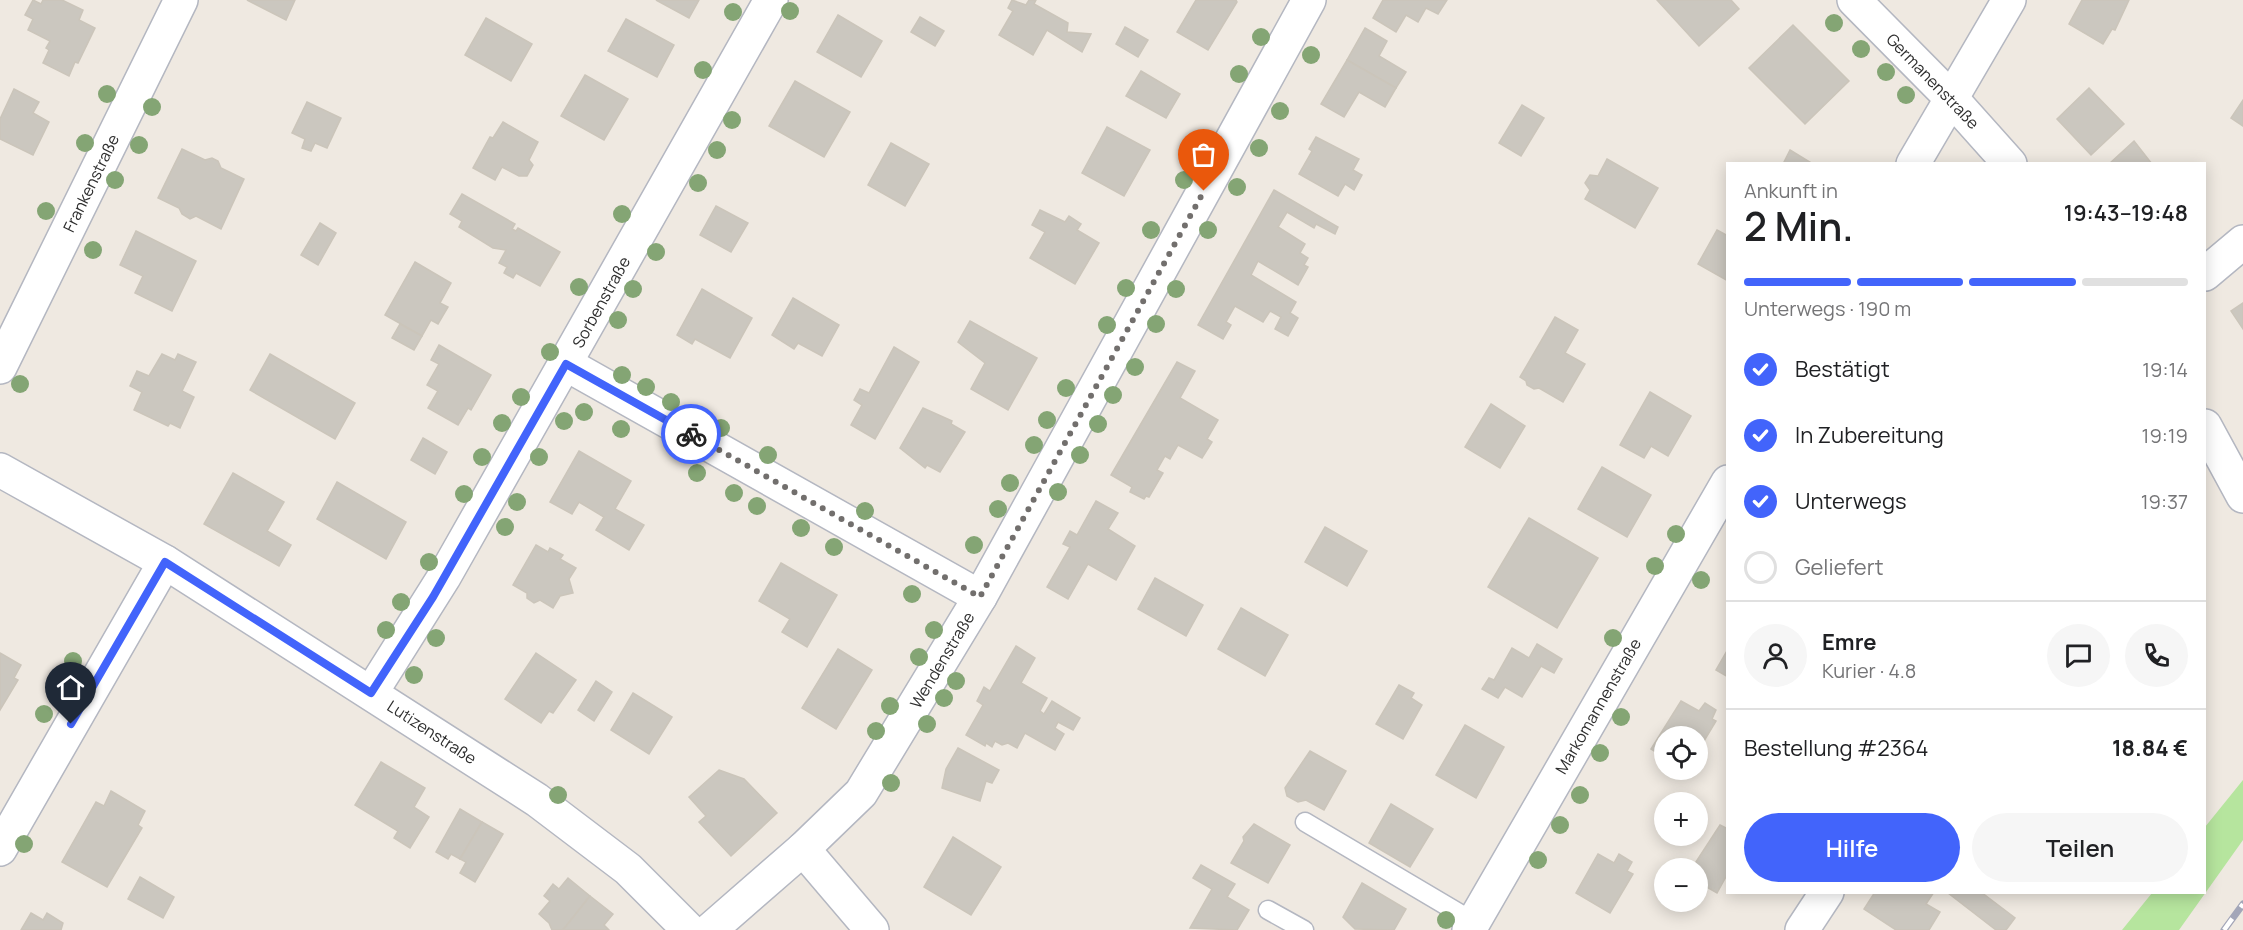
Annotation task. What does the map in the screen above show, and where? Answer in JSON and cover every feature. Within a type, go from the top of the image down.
[{"type":"street","name":"Frankenstraße","points":[[0,367],[181,0]]},
{"type":"street","name":"Sorbenstraße","points":[[371,693],[433,597],[771,0]]},
{"type":"street","name":"Wendenstraße","points":[[710,930],[803,849],[861,793],[980,597],[1309,0]]},
{"type":"street","name":"Germanenstraße","points":[[1854,0],[1951,98],[2008,162]]},
{"type":"street","points":[[1914,162],[2009,0]]},
{"type":"street","points":[[2206,273],[2243,242]]},
{"type":"street","points":[[566,364],[980,597]]},
{"type":"street","points":[[2206,428],[2243,496]]},
{"type":"street","name":"Lutizenstraße","points":[[0,470],[165,562],[537,800],[628,869],[689,930]]},
{"type":"street","name":"Markomannenstraße","points":[[1471,926],[1726,485]]},
{"type":"street","points":[[0,849],[165,562]]},
{"type":"street","points":[[803,849],[872,930]]},
{"type":"street","points":[[1802,930],[1826,894]]},
{"type":"lane","points":[[1305,822],[1471,926]]},
{"type":"lane","points":[[1268,910],[1304,930]]},
{"type":"green space","points":[[2243,780],[2243,840],[2206,892],[2206,826]]},
{"type":"green space","points":[[2151,894],[2205,894],[2179,930],[2122,930]]},
{"type":"building","points":[[33,0],[41,4],[43,0],[62,0],[83,10],[79,20],[95,28],[69,76],[43,63],[50,41],[28,30],[33,19],[25,15]]},
{"type":"building","points":[[247,0],[295,0],[286,20]]},
{"type":"building","points":[[656,0],[699,0],[689,18]]},
{"type":"building","points":[[1012,0],[1026,5],[1029,0],[1036,0],[1034,4],[1068,23],[1067,32],[1091,34],[1082,52],[1047,30],[1033,55],[999,35],[1013,11],[1008,8]]},
{"type":"building","points":[[1196,0],[1236,0],[1237,2],[1208,50],[1177,32]]},
{"type":"building","points":[[1383,0],[1447,0],[1438,14],[1426,8],[1418,22],[1406,15],[1396,32],[1373,18]]},
{"type":"building","points":[[1657,0],[1731,0],[1739,9],[1699,46]]},
{"type":"building","points":[[2082,0],[2129,0],[2115,30],[2112,29],[2103,44],[2069,24]]},
{"type":"building","points":[[838,15],[882,41],[861,77],[817,52]]},
{"type":"building","points":[[920,17],[944,31],[935,46],[911,32]]},
{"type":"building","points":[[486,18],[532,44],[511,81],[465,55]]},
{"type":"building","points":[[626,19],[674,45],[657,77],[608,51]]},
{"type":"building","points":[[1793,25],[1849,81],[1805,124],[1749,68]]},
{"type":"building","points":[[1125,27],[1148,40],[1138,57],[1116,44]]},
{"type":"building","points":[[1365,28],[1387,41],[1379,56],[1406,72],[1396,88],[1347,60]]},
{"type":"building","points":[[1347,60],[1396,88],[1385,107],[1359,92],[1344,117],[1321,104]]},
{"type":"building","points":[[1141,71],[1180,94],[1166,118],[1126,96]]},
{"type":"building","points":[[585,75],[628,99],[604,140],[561,116]]},
{"type":"building","points":[[795,81],[850,112],[824,157],[769,126]]},
{"type":"building","points":[[2089,88],[2124,124],[2091,155],[2057,119]]},
{"type":"building","points":[[14,89],[39,102],[33,113],[49,122],[33,155],[0,139],[0,119]]},
{"type":"building","points":[[2243,100],[2243,126],[2231,118]]},
{"type":"building","points":[[307,102],[341,118],[327,148],[315,143],[311,151],[302,148],[305,139],[292,133]]},
{"type":"building","points":[[1522,105],[1544,118],[1521,156],[1499,143]]},
{"type":"building","points":[[503,122],[538,142],[529,160],[533,165],[527,176],[519,176],[502,167],[495,180],[473,168],[490,137],[493,138]]},
{"type":"building","points":[[1107,127],[1150,150],[1124,196],[1082,173]]},
{"type":"building","points":[[1316,137],[1359,159],[1353,170],[1362,175],[1354,190],[1345,184],[1338,196],[1299,174],[1312,151],[1309,149]]},
{"type":"building","points":[[2134,141],[2150,162],[2111,162]]},
{"type":"building","points":[[891,143],[929,164],[905,206],[868,185]]},
{"type":"building","points":[[182,149],[205,160],[212,158],[218,161],[221,168],[244,179],[221,229],[196,216],[190,219],[182,214],[179,208],[158,198]]},
{"type":"building","points":[[1790,150],[1810,162],[1784,162]]},
{"type":"building","points":[[1607,159],[1658,188],[1635,228],[1585,199],[1590,190],[1585,183],[1590,175],[1598,176]]},
{"type":"building","points":[[1274,190],[1338,227],[1335,234],[1316,224],[1314,228],[1287,212],[1278,227],[1305,244],[1300,253],[1308,258],[1304,265],[1308,267],[1298,285],[1258,261],[1251,275],[1296,302],[1290,313],[1298,318],[1288,336],[1275,329],[1281,317],[1270,311],[1263,322],[1235,306],[1226,322],[1231,325],[1223,339],[1198,325]]},
{"type":"building","points":[[462,194],[515,224],[512,229],[516,231],[518,228],[560,252],[540,286],[516,273],[513,278],[504,273],[507,267],[499,263],[506,250],[493,248],[459,227],[462,221],[450,214]]},
{"type":"building","points":[[716,206],[748,223],[731,252],[700,235]]},
{"type":"building","points":[[1040,210],[1065,222],[1069,216],[1081,224],[1077,230],[1099,243],[1075,284],[1030,258],[1045,232],[1032,225]]},
{"type":"building","points":[[320,223],[336,233],[318,265],[301,255]]},
{"type":"building","points":[[1717,230],[1726,235],[1726,280],[1698,264]]},
{"type":"building","points":[[136,231],[196,261],[172,311],[135,293],[143,276],[120,265]]},
{"type":"building","points":[[415,262],[451,283],[440,303],[448,307],[438,324],[431,320],[422,336],[385,315]]},
{"type":"building","points":[[702,289],[752,318],[730,358],[695,339],[692,344],[677,335]]},
{"type":"building","points":[[793,298],[839,325],[822,356],[798,343],[794,349],[772,335]]},
{"type":"building","points":[[2243,303],[2243,329],[2231,311]]},
{"type":"building","points":[[1555,317],[1578,330],[1565,353],[1585,364],[1563,402],[1539,388],[1534,389],[1527,385],[1526,381],[1520,377]]},
{"type":"building","points":[[970,321],[1037,358],[1008,410],[971,389],[985,363],[958,342]]},
{"type":"building","points":[[400,324],[422,336],[414,350],[392,338]]},
{"type":"building","points":[[439,345],[491,375],[471,410],[468,408],[458,425],[428,408],[438,391],[427,385],[439,364],[431,360]]},
{"type":"building","points":[[894,347],[919,362],[875,439],[851,425],[862,405],[854,400],[860,389],[869,393]]},
{"type":"building","points":[[162,354],[175,360],[178,354],[196,362],[182,391],[194,397],[180,428],[170,423],[168,426],[134,410],[142,392],[130,386],[137,371],[149,376]]},
{"type":"building","points":[[270,354],[355,403],[335,439],[250,390]]},
{"type":"building","points":[[1177,362],[1195,371],[1180,398],[1218,420],[1207,439],[1212,442],[1202,458],[1178,445],[1170,459],[1165,456],[1157,470],[1163,473],[1149,497],[1146,496],[1144,499],[1130,492],[1132,487],[1111,475]]},
{"type":"building","points":[[1650,392],[1691,416],[1668,456],[1651,446],[1644,458],[1620,445]]},
{"type":"building","points":[[1491,404],[1525,426],[1500,468],[1465,447]]},
{"type":"building","points":[[923,408],[952,421],[951,424],[965,432],[940,472],[927,465],[925,468],[900,448]]},
{"type":"building","points":[[423,438],[447,452],[435,474],[411,460]]},
{"type":"building","points":[[579,451],[631,481],[615,509],[644,525],[629,550],[596,530],[604,517],[579,502],[572,514],[550,502]]},
{"type":"building","points":[[1602,467],[1651,495],[1627,537],[1578,509]]},
{"type":"building","points":[[233,473],[284,502],[267,531],[291,545],[279,566],[204,524]]},
{"type":"building","points":[[337,482],[406,522],[386,559],[317,519]]},
{"type":"building","points":[[1096,501],[1118,513],[1108,529],[1135,546],[1116,580],[1088,564],[1068,599],[1047,587],[1070,547],[1063,544],[1070,531],[1077,535]]},
{"type":"building","points":[[1529,518],[1598,558],[1557,628],[1488,587]]},
{"type":"building","points":[[1325,527],[1367,551],[1347,586],[1305,562]]},
{"type":"building","points":[[536,545],[548,552],[550,548],[563,555],[560,559],[576,568],[569,579],[573,593],[560,596],[553,608],[540,600],[534,603],[527,598],[527,593],[513,585]]},
{"type":"building","points":[[781,563],[837,595],[807,647],[782,632],[790,619],[759,601]]},
{"type":"building","points":[[1155,578],[1203,605],[1186,636],[1138,609]]},
{"type":"building","points":[[1241,608],[1288,635],[1265,676],[1218,649]]},
{"type":"building","points":[[1537,644],[1562,659],[1554,673],[1541,666],[1522,697],[1505,687],[1498,698],[1482,689],[1489,678],[1494,680],[1512,648],[1529,658]]},
{"type":"building","points":[[1016,646],[1035,658],[1021,683],[1047,698],[1040,711],[1044,714],[1052,701],[1080,718],[1073,730],[1058,722],[1055,728],[1064,734],[1055,750],[1025,733],[1017,748],[1008,743],[1002,745],[995,741],[992,747],[986,743],[985,746],[966,735],[983,705],[977,701],[984,687],[990,691]]},
{"type":"building","points":[[838,649],[872,670],[836,729],[802,708]]},
{"type":"building","points":[[1726,652],[1726,676],[1716,670]]},
{"type":"building","points":[[0,653],[21,665],[14,678],[18,680],[0,710]]},
{"type":"building","points":[[536,653],[576,680],[553,713],[549,711],[541,723],[505,699]]},
{"type":"building","points":[[596,681],[612,692],[594,721],[578,710]]},
{"type":"building","points":[[1399,685],[1414,693],[1411,698],[1422,705],[1403,739],[1376,724]]},
{"type":"building","points":[[633,693],[672,717],[649,754],[611,730]]},
{"type":"building","points":[[1681,701],[1699,711],[1705,703],[1716,710],[1712,719],[1716,721],[1708,734],[1708,726],[1665,726]]},
{"type":"building","points":[[1465,725],[1504,747],[1476,798],[1436,775]]},
{"type":"building","points":[[958,748],[999,770],[992,783],[986,781],[980,801],[942,788],[946,769]]},
{"type":"building","points":[[1310,751],[1346,771],[1324,810],[1306,800],[1298,802],[1287,796],[1285,788]]},
{"type":"building","points":[[381,762],[425,788],[414,807],[429,817],[410,848],[394,838],[398,831],[355,805]]},
{"type":"building","points":[[719,770],[744,779],[777,813],[731,856],[699,822],[706,816],[689,797]]},
{"type":"building","points":[[111,791],[145,811],[138,825],[142,828],[107,887],[62,862],[96,802],[104,806]]},
{"type":"building","points":[[1391,804],[1433,829],[1410,867],[1369,843]]},
{"type":"building","points":[[460,809],[482,822],[460,859],[451,854],[448,859],[436,852]]},
{"type":"building","points":[[482,822],[503,834],[475,882],[460,873],[466,862],[460,859]]},
{"type":"building","points":[[1254,824],[1290,845],[1268,883],[1231,863],[1244,841],[1243,837]]},
{"type":"building","points":[[1720,825],[1726,828],[1726,877],[1717,893],[1708,888],[1708,858],[1699,858]]},
{"type":"building","points":[[953,837],[1001,867],[971,915],[924,887]]},
{"type":"building","points":[[1598,854],[1614,863],[1619,854],[1632,862],[1627,871],[1633,874],[1610,913],[1576,893]]},
{"type":"building","points":[[1201,865],[1235,884],[1227,897],[1249,910],[1237,930],[1190,928],[1212,889],[1193,878]]},
{"type":"building","points":[[140,877],[174,897],[163,918],[128,899]]},
{"type":"building","points":[[568,878],[590,896],[563,930],[552,930],[549,923],[539,914],[550,901],[544,896],[553,884],[559,889]]},
{"type":"building","points":[[1362,883],[1406,909],[1394,930],[1355,929],[1343,917]]},
{"type":"building","points":[[1874,894],[1933,894],[1926,904],[1940,912],[1929,930],[1896,930],[1864,909]]},
{"type":"building","points":[[1949,894],[1984,894],[2015,918],[2006,930],[1996,930]]},
{"type":"building","points":[[590,896],[613,914],[604,925],[609,930],[563,930]]},
{"type":"building","points":[[31,913],[43,920],[47,913],[63,923],[61,930],[21,930]]},
{"type":"railway","points":[[2224,930],[2243,904]]},
{"type":"way so far","points":[[691,434],[980,597],[1204,191]]},
{"type":"route","points":[[71,724],[165,562],[371,693],[433,597],[566,364],[691,434]]}]
